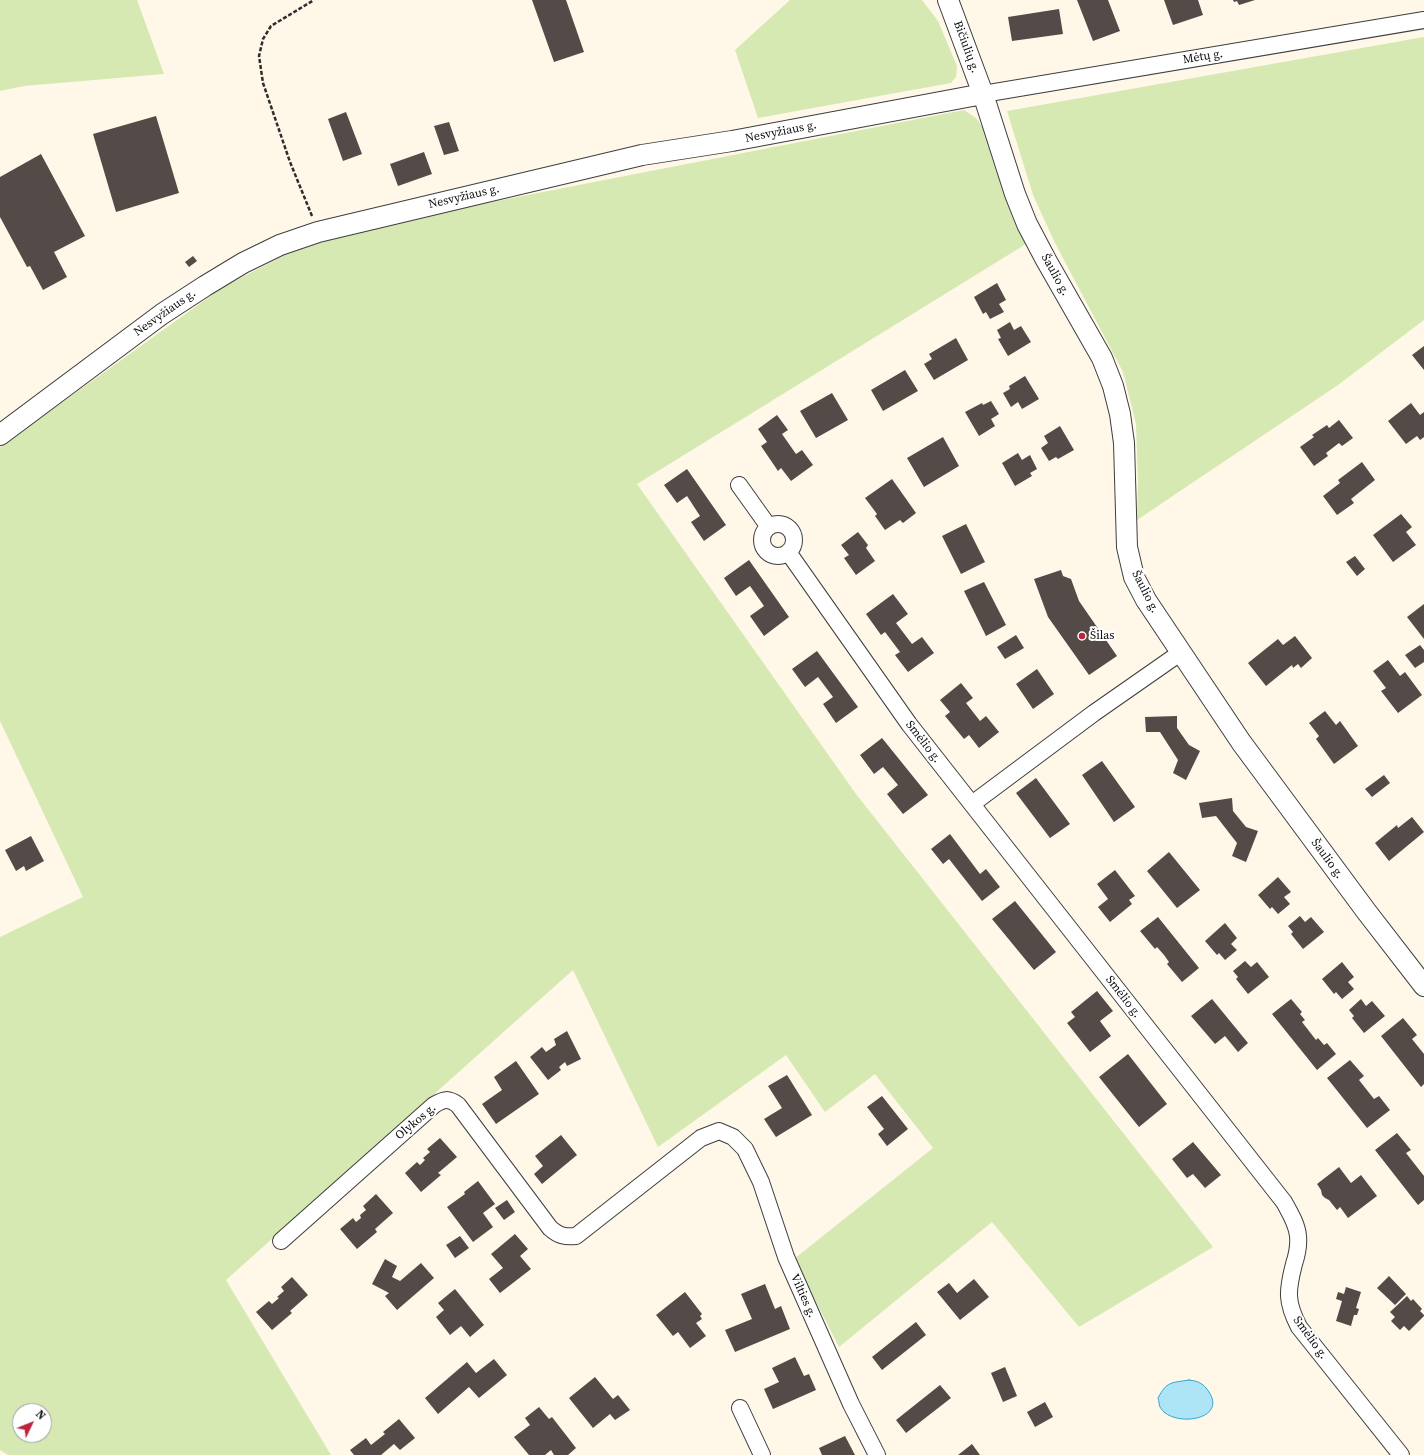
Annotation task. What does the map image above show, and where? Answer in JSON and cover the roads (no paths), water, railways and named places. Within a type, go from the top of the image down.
[{"type":"street","name":"Bičiulių g.","points":[[948,0],[983,94]]},
{"type":"street","name":"Mėtų g.","points":[[983,94],[1424,20]]},
{"type":"street","name":"Nesvyžiaus g.","points":[[0,435],[162,314],[243,263],[280,245],[318,232],[642,155],[740,140],[983,94]]},
{"type":"street","name":"Šaulio g.","points":[[983,94],[1015,194],[1025,218],[1046,260],[1102,358],[1113,386],[1120,414],[1124,443],[1127,547],[1134,577],[1146,600],[1180,653],[1241,742],[1361,905],[1424,986]]},
{"type":"street","points":[[739,485],[770,527]]},
{"type":"street","points":[[777,524],[785,526],[791,531],[794,538],[793,546],[788,552],[776,556],[770,554],[765,549],[763,537],[765,531],[770,527],[777,524]]},
{"type":"street","name":"Smėlio g.","points":[[788,552],[909,724],[1284,1202],[1294,1220],[1298,1236],[1298,1250],[1290,1280],[1288,1299],[1292,1313],[1299,1327],[1401,1455]]},
{"type":"street","points":[[972,804],[1094,713],[1180,653]]},
{"type":"street","name":"Olykos g.","points":[[281,1241],[434,1105],[442,1100],[451,1100],[458,1105],[550,1228]]},
{"type":"street","name":"Vilties g.","points":[[550,1228],[556,1234],[564,1237],[576,1236],[701,1138],[719,1131],[733,1137],[745,1149],[761,1182],[786,1257],[851,1404],[877,1455]]},
{"type":"street","points":[[740,1408],[762,1455]]},
{"type":"water","points":[[1189,1380],[1201,1383],[1207,1389],[1213,1402],[1211,1410],[1205,1415],[1185,1419],[1175,1418],[1166,1414],[1159,1405],[1158,1398],[1161,1392],[1170,1384]]},
{"type":"place","name":"Šilas","points":[[1082,636]]}]
